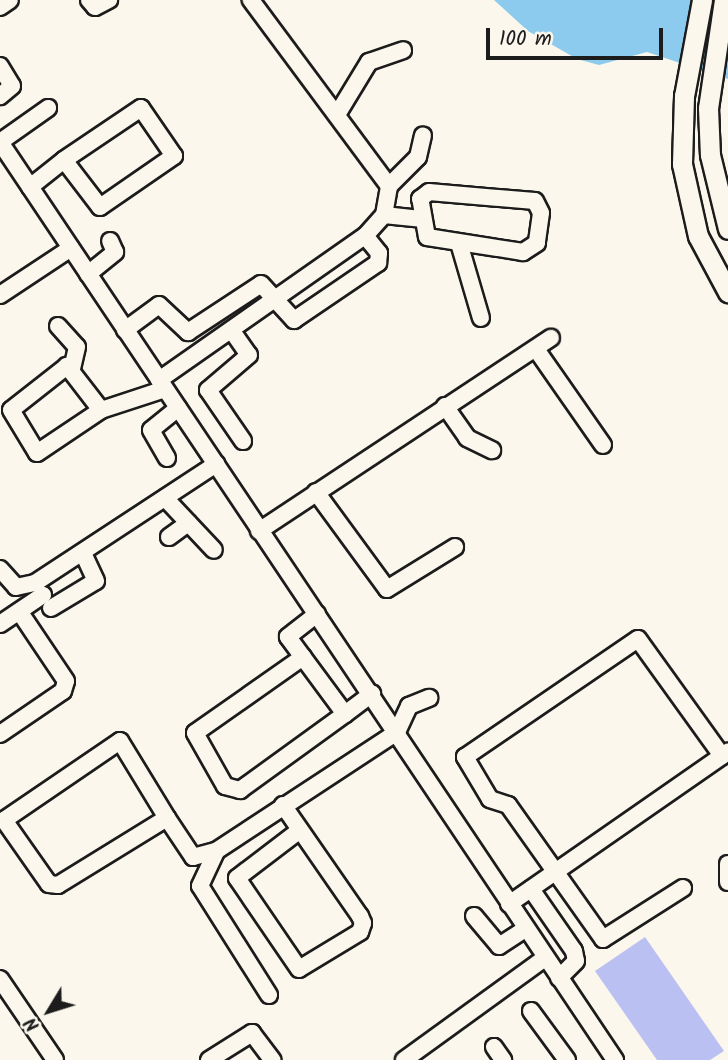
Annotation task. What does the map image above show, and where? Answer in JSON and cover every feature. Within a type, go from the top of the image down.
[{"type":"main road","points":[[702,0],[684,96],[682,164],[708,259],[728,292]]},
{"type":"main road","points":[[724,0],[709,86],[710,155],[728,229]]},
{"type":"main road","points":[[708,259],[709,234],[716,231],[728,240]]},
{"type":"street","points":[[0,7],[10,0]]},
{"type":"street","points":[[89,0],[95,7],[109,0]]},
{"type":"street","points":[[251,0],[338,113],[388,186]]},
{"type":"street","points":[[338,113],[369,62],[403,50]]},
{"type":"street","points":[[0,66],[12,86],[0,96]]},
{"type":"street","points":[[48,108],[0,142],[615,1060]]},
{"type":"street","points":[[30,187],[64,160],[141,108],[174,156],[100,207],[64,160]]},
{"type":"street","points":[[58,326],[77,347],[72,368],[12,406],[31,449],[44,452],[102,410],[162,384],[365,236],[384,215],[388,186],[418,157],[423,136]]},
{"type":"street","points":[[429,192],[540,206],[532,250],[459,243],[427,237],[421,219],[420,199],[429,192]]},
{"type":"street","points":[[384,215],[421,219]]},
{"type":"street","points":[[125,330],[159,305],[188,332],[258,284],[294,320],[378,263],[379,253],[365,236]]},
{"type":"street","points":[[88,274],[115,252],[110,241]]},
{"type":"street","points":[[459,243],[481,318]]},
{"type":"street","points":[[0,295],[71,248]]},
{"type":"street","points":[[232,331],[249,355],[208,390],[243,441]]},
{"type":"street","points":[[260,531],[551,338]]},
{"type":"street","points":[[536,349],[603,445]]},
{"type":"street","points":[[72,368],[102,410]]},
{"type":"street","points":[[445,406],[467,438],[492,450]]},
{"type":"street","points":[[167,458],[151,430],[178,408]]},
{"type":"street","points":[[46,600],[83,553],[216,464]]},
{"type":"street","points":[[316,492],[387,589],[455,547]]},
{"type":"street","points":[[165,498],[214,550]]},
{"type":"street","points":[[169,537],[188,523]]},
{"type":"street","points":[[0,624],[19,611],[96,580],[83,553]]},
{"type":"street","points":[[0,569],[16,587],[46,600]]},
{"type":"street","points":[[0,734],[63,691],[66,681],[19,611]]},
{"type":"street","points":[[317,614],[288,634],[345,714]]},
{"type":"street","points":[[509,904],[555,871],[725,754],[645,644],[638,639],[619,649],[465,757],[490,799],[508,805],[555,871],[607,939],[683,888]]},
{"type":"street","points":[[303,657],[195,733],[225,786],[240,790],[372,694]]},
{"type":"street","points":[[167,818],[58,886],[48,884],[4,820],[120,741],[192,857],[216,851],[397,732],[409,706],[429,698]]},
{"type":"street","points":[[283,805],[300,830],[363,923],[360,932],[299,970],[237,878],[300,830]]},
{"type":"street","points":[[216,851],[200,886],[269,995]]},
{"type":"street","points":[[728,864],[728,882]]},
{"type":"street","points":[[531,889],[574,951],[576,961],[559,978]]},
{"type":"street","points":[[474,916],[499,946],[525,929]]},
{"type":"street","points":[[404,1060],[545,958]]},
{"type":"street","points":[[0,979],[55,1060]]},
{"type":"street","points":[[531,1010],[567,1060]]},
{"type":"street","points":[[209,1060],[252,1033],[272,1060]]},
{"type":"water","points":[[494,0],[728,0],[728,79],[647,52],[599,65],[577,59],[528,31]]},
{"type":"building","points":[[645,937],[724,1051],[710,1060],[657,1060],[595,971]]}]
